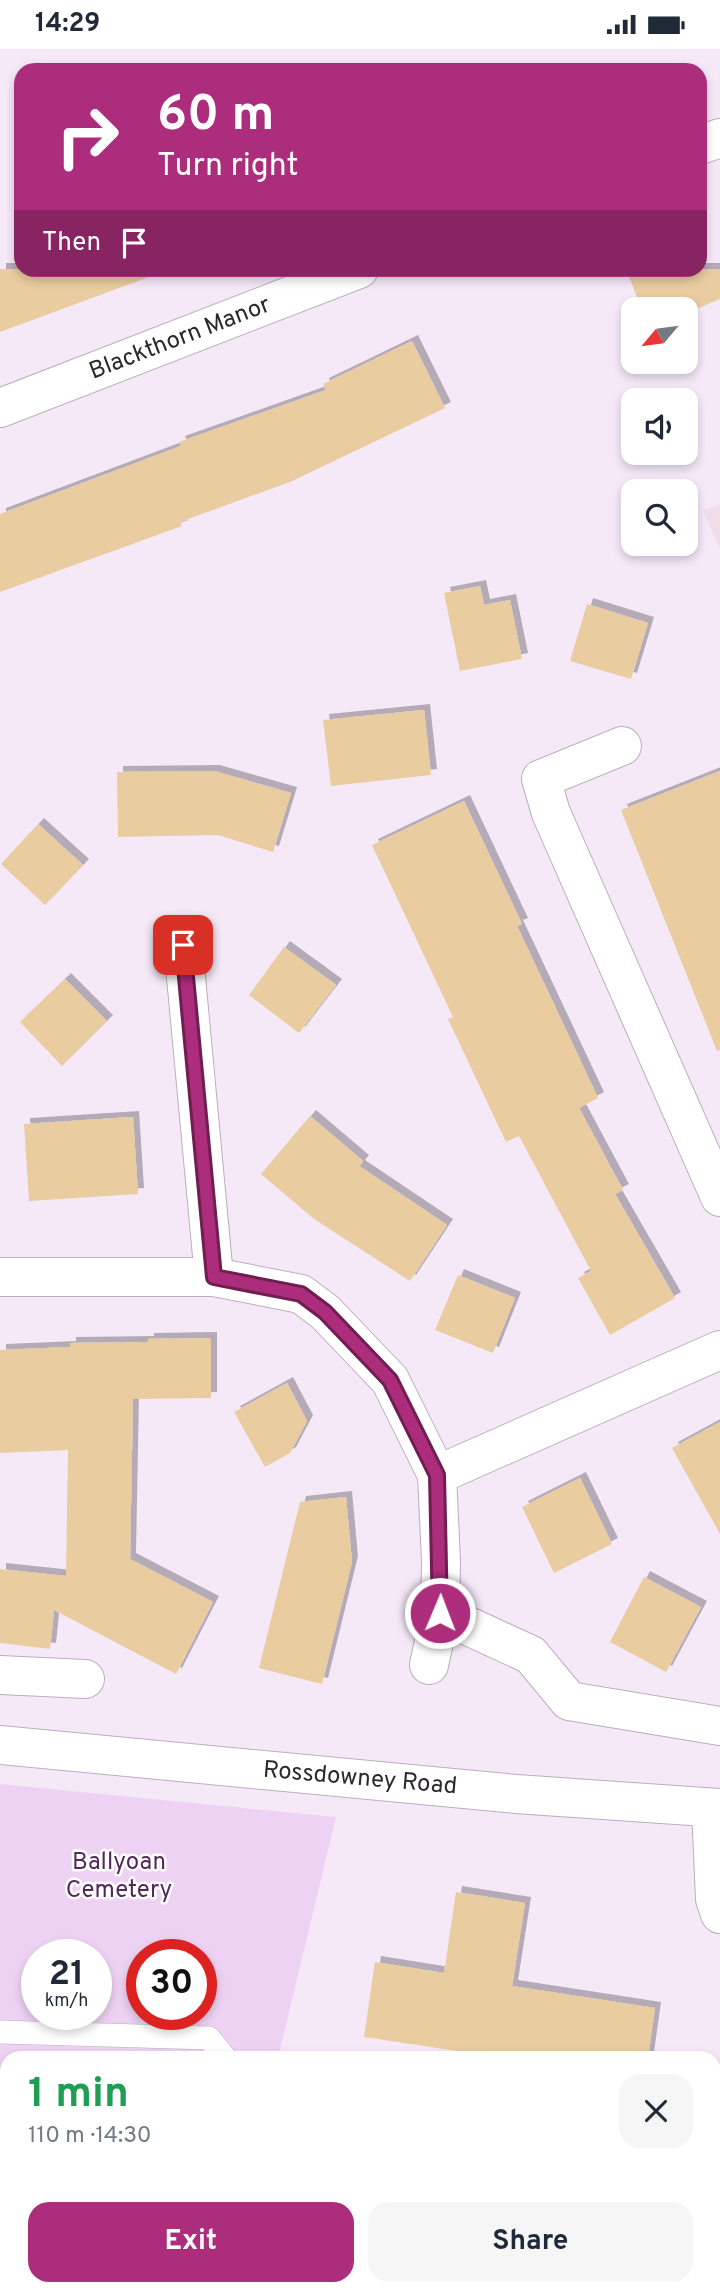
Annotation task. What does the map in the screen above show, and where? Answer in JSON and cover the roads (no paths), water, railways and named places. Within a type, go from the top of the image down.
[{"type":"street","name":"Blackthorn Manor","points":[[0,408],[338,277]]},
{"type":"street","points":[[622,746],[541,779],[551,813],[720,1196]]},
{"type":"street","points":[[183,945],[214,1277]]},
{"type":"street","points":[[0,1277],[214,1277],[301,1294],[325,1312],[390,1380],[437,1475],[440,1613],[429,1665]]},
{"type":"street","points":[[437,1475],[720,1350]]},
{"type":"street","points":[[440,1613],[531,1655],[569,1700],[720,1727]]},
{"type":"street","points":[[0,1675],[85,1679]]},
{"type":"street","name":"Rossdowney Road","points":[[0,1745],[516,1794],[716,1808]]},
{"type":"street","points":[[716,1808],[715,1899],[720,1915]]},
{"type":"lane","points":[[0,2032],[209,2038],[219,2051]]},
{"type":"park label","name":"Ballyoan Cemetery","points":[[119,1877]]}]
